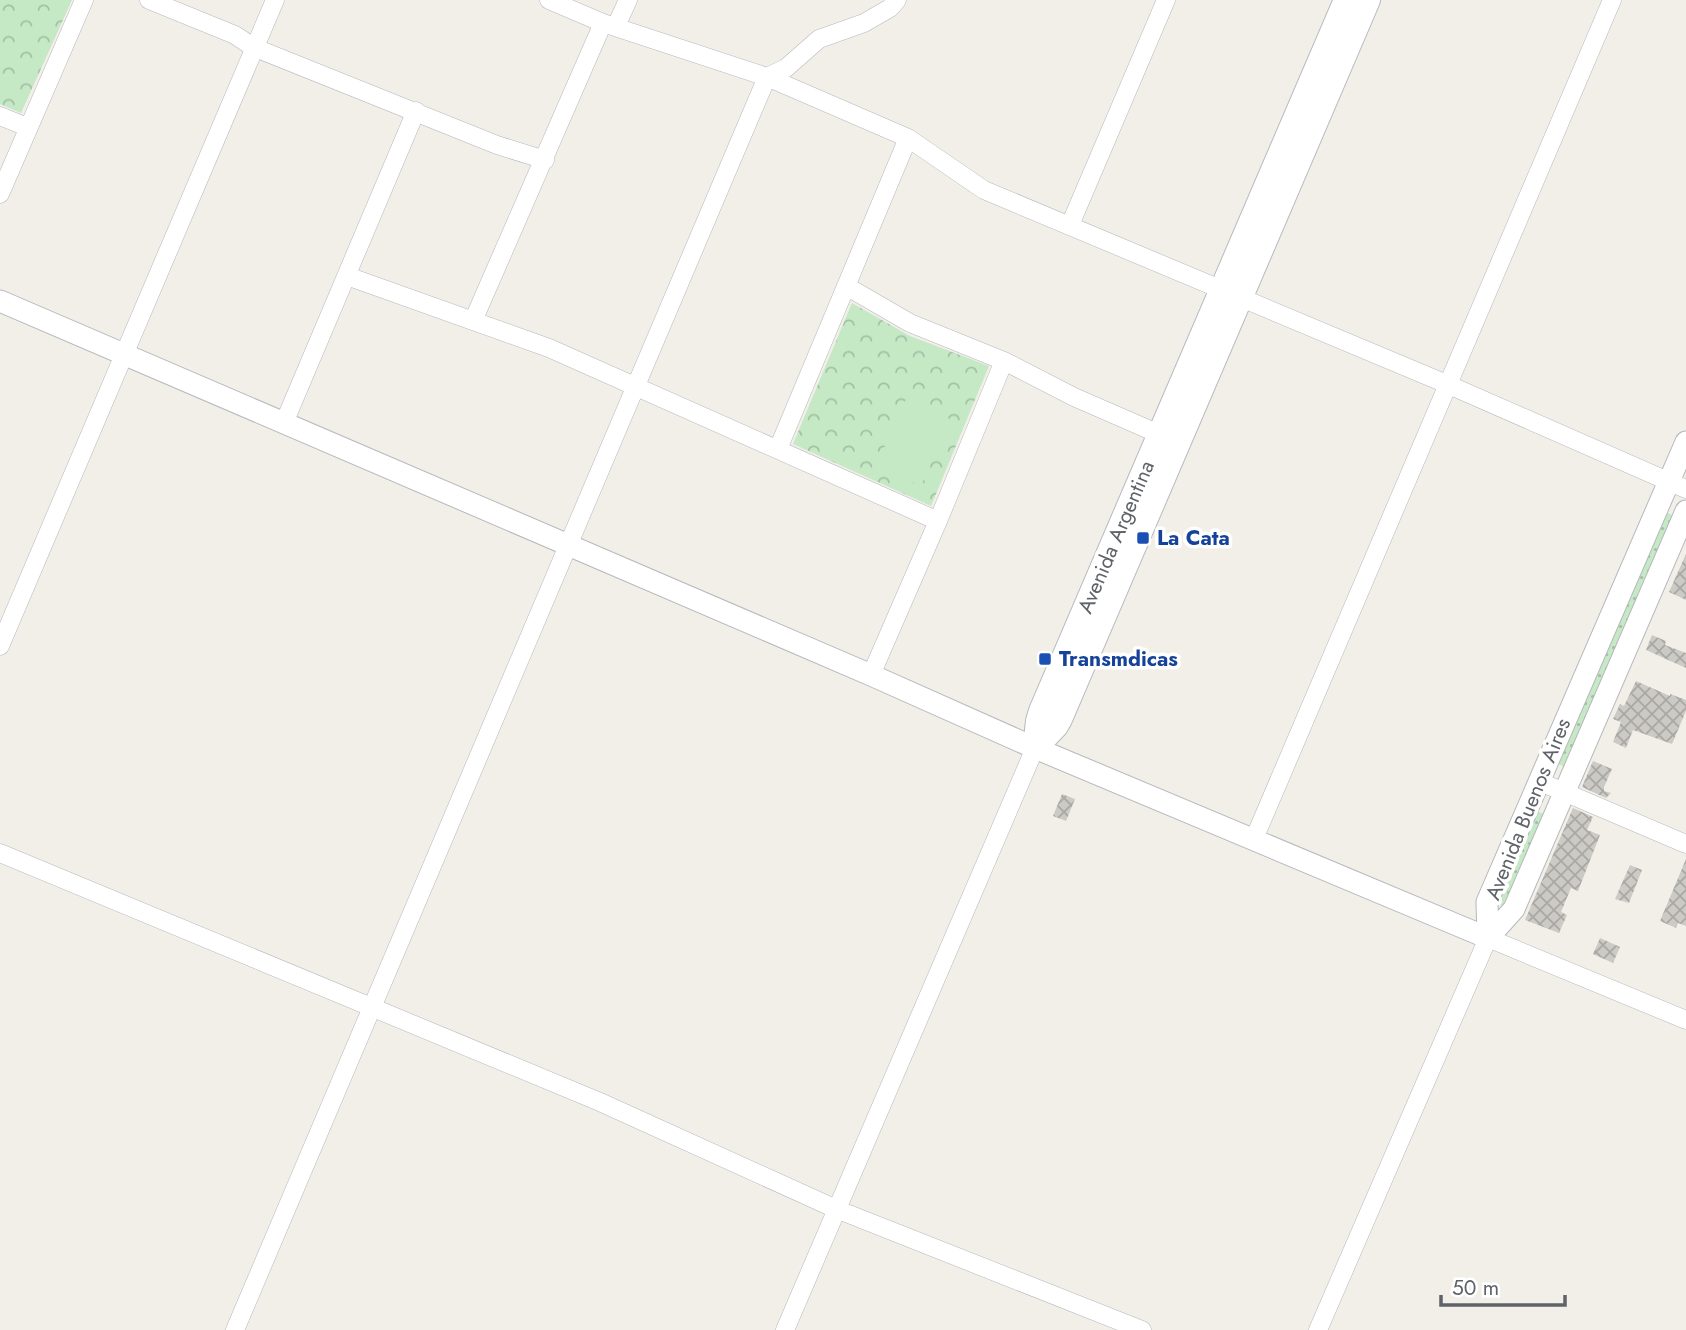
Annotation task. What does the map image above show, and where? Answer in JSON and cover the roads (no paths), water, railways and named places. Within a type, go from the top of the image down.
[{"type":"main road","name":"Avenida Argentina","points":[[1035,748],[1060,719],[1179,443],[1230,292],[1346,0]]},
{"type":"main road","name":"Avenida Argentina","points":[[1035,748],[1038,721],[1159,434],[1230,292],[1368,0]]},
{"type":"street","points":[[0,194],[84,0]]},
{"type":"street","points":[[149,0],[235,35],[253,47],[497,145],[545,160]]},
{"type":"street","points":[[0,646],[275,0]]},
{"type":"street","points":[[549,0],[610,24],[767,77],[908,138],[984,190],[1449,385],[1677,485]]},
{"type":"street","points":[[473,321],[610,24],[628,0]]},
{"type":"street","points":[[235,1330],[767,77],[786,68],[818,39],[864,23],[890,8],[897,0]]},
{"type":"street","points":[[1070,225],[1166,0]]},
{"type":"street","points":[[1254,839],[1612,0]]},
{"type":"street","points":[[284,423],[416,111]]},
{"type":"street","points":[[0,116],[27,127]]},
{"type":"street","points":[[778,449],[908,138]]},
{"type":"street","points":[[347,275],[550,348],[938,521]]},
{"type":"street","points":[[846,286],[910,323],[1004,361],[1074,397],[1159,434]]},
{"type":"street","points":[[0,301],[1035,748],[1686,1020]]},
{"type":"street","points":[[871,675],[1004,361]]},
{"type":"street","name":"Avenida Buenos Aires","points":[[1488,938],[1487,902],[1538,780],[1677,485],[1686,442]]},
{"type":"street","name":"Avenida Buenos Aires","points":[[1488,938],[1514,909],[1686,511]]},
{"type":"street","points":[[785,1330],[1035,748]]},
{"type":"street","points":[[1538,780],[1686,844]]},
{"type":"street","points":[[0,853],[600,1102],[836,1209],[1142,1330]]},
{"type":"street","points":[[1318,1330],[1488,938]]},
{"type":"place","name":"La Cata","points":[[1143,538]]},
{"type":"place","name":"Transmdicas","points":[[1045,659]]}]
